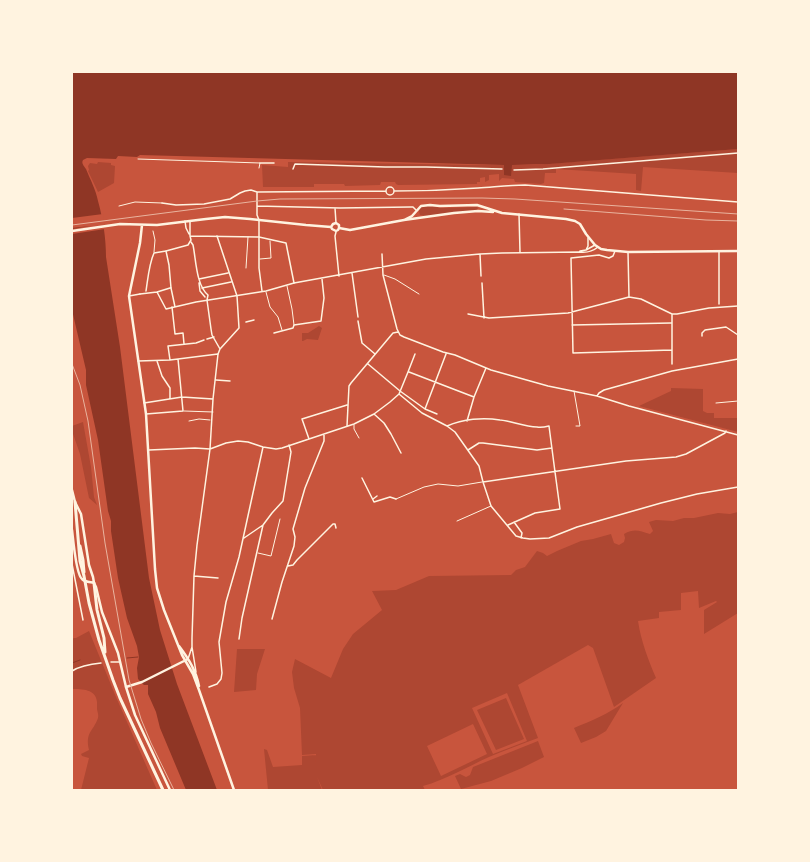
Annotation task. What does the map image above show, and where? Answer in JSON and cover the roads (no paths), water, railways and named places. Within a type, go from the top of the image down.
[{"type":"highway","points":[[75,502],[80,561],[94,622],[115,685],[163,790]]},
{"type":"highway","points":[[94,583],[96,605],[104,638],[105,658]]},
{"type":"main road","points":[[404,220],[412,216],[421,206],[425,205],[477,205],[496,212]]},
{"type":"main road","points":[[477,205],[480,209],[478,211]]},
{"type":"main road","points":[[417,210],[418,217],[423,218]]},
{"type":"main road","points":[[339,228],[350,230],[454,213],[478,211],[496,212],[575,220],[580,224],[596,246],[604,250],[628,252],[738,251]]},
{"type":"main road","points":[[72,231],[126,224],[160,225],[225,217],[331,227],[336,231],[339,228]]},
{"type":"main road","points":[[331,227],[336,223],[339,225],[339,228]]},
{"type":"main road","points":[[142,225],[140,243],[129,296],[146,414],[157,582],[164,610],[199,690],[234,790]]},
{"type":"main road","points":[[72,490],[75,502]]},
{"type":"main road","points":[[72,498],[81,514],[89,568],[96,587],[104,619],[118,653],[126,687],[135,715],[170,790]]},
{"type":"main road","points":[[72,530],[79,576],[82,580],[94,583]]},
{"type":"main road","points":[[176,640],[186,651],[186,660],[196,674],[199,690]]},
{"type":"main road","points":[[126,687],[134,685],[186,660]]},
{"type":"street","points":[[514,170],[738,153]]},
{"type":"street","points":[[260,162],[274,163]]},
{"type":"street","points":[[293,169],[295,164],[385,168],[426,167],[502,169]]},
{"type":"street","points":[[386,191],[389,195],[394,191],[428,191],[520,185],[738,202]]},
{"type":"street","points":[[162,203],[176,205],[204,204],[230,199],[240,193],[251,190],[257,192],[386,191],[387,188],[390,187],[394,191]]},
{"type":"street","points":[[257,192],[259,259],[262,292]]},
{"type":"street","points":[[257,206],[336,208],[413,207],[417,210]]},
{"type":"street","points":[[336,208],[336,223]]},
{"type":"street","points":[[519,214],[520,252]]},
{"type":"street","points":[[185,221],[190,236]]},
{"type":"street","points":[[190,221],[190,236],[193,244],[199,279],[202,288],[208,295],[207,300],[211,329],[220,349]]},
{"type":"street","points":[[336,231],[335,236],[339,276]]},
{"type":"street","points":[[190,236],[259,237],[286,243],[294,283]]},
{"type":"street","points":[[196,674],[192,648],[194,576],[210,449],[213,399],[218,354],[220,349],[239,328],[240,322],[237,296],[217,236]]},
{"type":"street","points":[[586,250],[589,243],[588,237]]},
{"type":"street","points":[[146,292],[149,270],[154,253],[188,246],[191,242]]},
{"type":"street","points":[[579,252],[596,246]]},
{"type":"street","points":[[156,292],[166,309],[207,300],[262,292],[294,283],[426,260],[480,254],[520,252],[588,252],[594,250],[596,246]]},
{"type":"street","points":[[166,251],[175,307]]},
{"type":"street","points":[[615,251],[613,256],[609,258],[599,255],[571,258],[573,353],[672,350]]},
{"type":"street","points":[[719,251],[719,304]]},
{"type":"street","points":[[628,252],[629,297]]},
{"type":"street","points":[[382,254],[383,275],[400,335],[446,354],[455,355],[486,368],[548,386],[597,396],[738,435]]},
{"type":"street","points":[[480,254],[481,276]]},
{"type":"street","points":[[199,279],[229,273]]},
{"type":"street","points":[[352,273],[358,316]]},
{"type":"street","points":[[274,333],[293,328],[294,324],[321,321],[324,298],[322,279]]},
{"type":"street","points":[[200,282],[200,291],[205,297]]},
{"type":"street","points":[[202,288],[232,282]]},
{"type":"street","points":[[482,283],[484,318]]},
{"type":"street","points":[[129,296],[171,288]]},
{"type":"street","points":[[201,298],[205,297]]},
{"type":"street","points":[[198,302],[205,297]]},
{"type":"street","points":[[468,314],[484,318],[494,318],[572,312],[629,297],[641,299],[672,314],[710,308],[738,306]]},
{"type":"street","points":[[172,307],[175,334],[183,333],[184,344]]},
{"type":"street","points":[[672,314],[672,364]]},
{"type":"street","points":[[246,322],[254,320]]},
{"type":"street","points":[[358,321],[362,343],[375,354]]},
{"type":"street","points":[[572,325],[671,324]]},
{"type":"street","points":[[702,336],[702,333],[705,330],[723,327],[728,328],[738,335]]},
{"type":"street","points":[[347,426],[349,386],[393,333],[398,332]]},
{"type":"street","points":[[207,339],[214,337]]},
{"type":"street","points":[[170,360],[168,346],[196,343],[204,340]]},
{"type":"street","points":[[138,361],[170,360],[218,354]]},
{"type":"street","points":[[149,450],[195,448],[210,449],[226,443],[238,441],[276,449],[354,424],[374,414],[399,394],[415,354]]},
{"type":"street","points":[[424,409],[446,354]]},
{"type":"street","points":[[146,414],[183,411],[178,359]]},
{"type":"street","points":[[157,360],[162,376],[170,388],[170,399]]},
{"type":"street","points":[[597,396],[604,390],[672,371],[738,360]]},
{"type":"street","points":[[368,364],[424,409],[437,414]]},
{"type":"street","points":[[466,421],[486,368]]},
{"type":"street","points":[[408,372],[474,397]]},
{"type":"street","points":[[215,380],[230,381]]},
{"type":"street","points":[[399,394],[422,413],[447,426],[455,432],[479,466],[491,506],[516,536],[521,538],[549,538],[576,527],[698,494],[738,487]]},
{"type":"street","points":[[144,403],[182,397],[213,399]]},
{"type":"street","points":[[308,439],[302,419],[348,405]]},
{"type":"street","points":[[374,414],[384,423],[401,454]]},
{"type":"street","points":[[447,426],[466,421],[488,418],[537,427],[549,426],[560,509],[535,513],[508,525]]},
{"type":"street","points":[[483,482],[626,462],[676,457],[686,454],[725,434],[726,431]]},
{"type":"street","points":[[272,619],[294,546],[295,537],[293,528],[305,488],[324,441],[324,434]]},
{"type":"street","points":[[468,450],[479,443],[537,450],[552,448]]},
{"type":"street","points":[[244,538],[262,525],[283,501],[291,452],[289,445]]},
{"type":"street","points":[[209,687],[217,684],[221,679],[222,673],[219,642],[226,602],[244,538],[263,447]]},
{"type":"street","points":[[362,478],[374,502],[390,497],[396,499]]},
{"type":"street","points":[[373,499],[377,496]]},
{"type":"street","points":[[514,522],[522,533],[521,538]]},
{"type":"street","points":[[288,566],[292,565],[298,560],[333,524],[335,524],[336,528]]},
{"type":"street","points":[[240,639],[242,618],[262,525]]},
{"type":"street","points":[[72,564],[83,620]]},
{"type":"street","points":[[194,576],[218,578]]},
{"type":"street","points":[[186,651],[192,648]]},
{"type":"street","points":[[186,660],[192,648]]},
{"type":"street","points":[[186,660],[192,657],[193,654]]},
{"type":"street","points":[[111,662],[120,662]]},
{"type":"street","points":[[72,671],[76,668],[101,663]]},
{"type":"lane","points":[[138,160],[260,162],[260,168]]},
{"type":"lane","points":[[119,206],[135,202],[162,203]]},
{"type":"lane","points":[[153,231],[155,240],[154,253]]},
{"type":"lane","points":[[246,268],[248,237]]},
{"type":"lane","points":[[259,259],[271,258],[270,240]]},
{"type":"lane","points":[[383,275],[394,279],[419,294]]},
{"type":"lane","points":[[286,285],[294,324]]},
{"type":"lane","points":[[266,291],[270,307],[278,317],[283,331]]},
{"type":"lane","points":[[574,391],[580,426],[576,426]]},
{"type":"lane","points":[[716,403],[738,401]]},
{"type":"lane","points":[[183,411],[213,412]]},
{"type":"lane","points":[[189,421],[199,419],[212,420]]},
{"type":"lane","points":[[354,424],[354,429],[359,438]]},
{"type":"lane","points":[[396,499],[424,487],[438,484],[458,486],[483,482]]},
{"type":"lane","points":[[457,521],[491,506]]},
{"type":"lane","points":[[257,552],[271,556],[280,519]]},
{"type":"waterway","points":[[127,658],[138,657]]},
{"type":"waterway","points":[[72,663],[80,660]]},
{"type":"railway","points":[[72,225],[280,199],[515,199],[738,214]]},
{"type":"railway","points":[[564,209],[706,220],[738,221]]},
{"type":"railway","points":[[72,364],[80,385],[88,421],[105,543],[129,680],[141,719],[174,790]]}]
